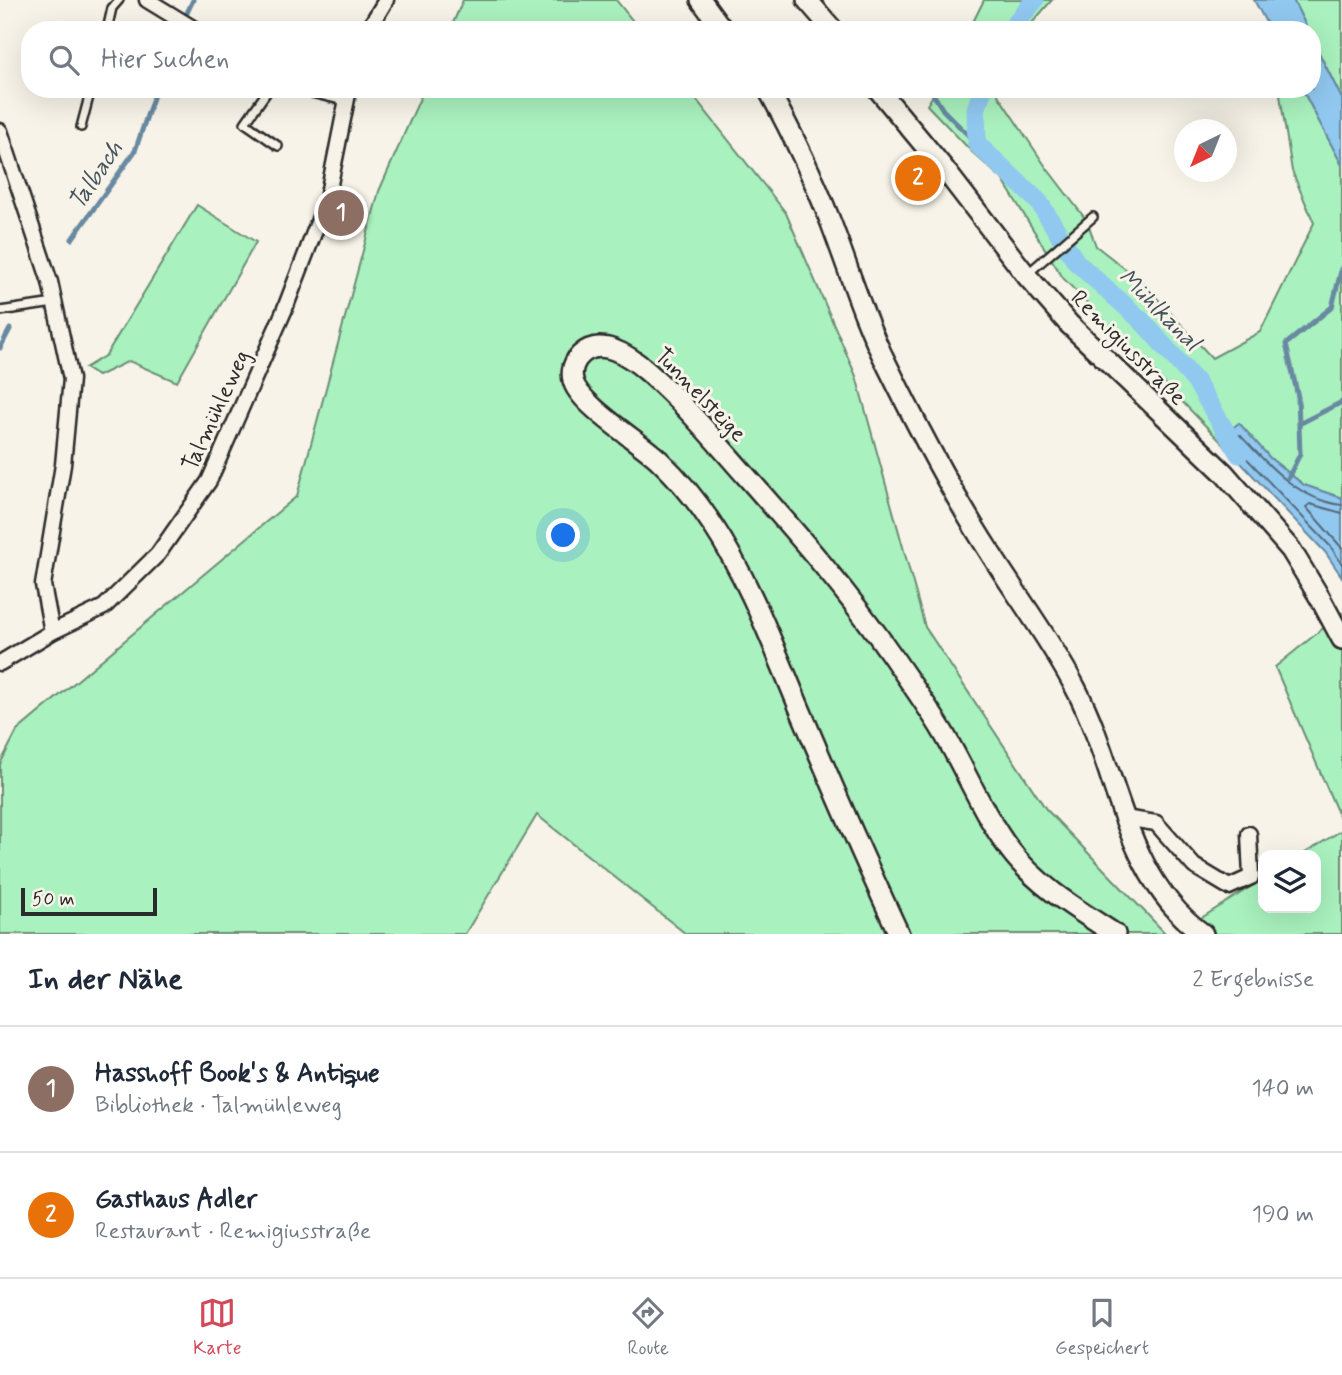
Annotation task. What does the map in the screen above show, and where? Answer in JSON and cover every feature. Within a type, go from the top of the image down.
[{"type":"street","points":[[147,0],[183,21]]},
{"type":"street","points":[[373,21],[386,0]]},
{"type":"street","points":[[701,0],[716,21]]},
{"type":"street","points":[[807,0],[825,21]]},
{"type":"street","name":"Talmühleweg","points":[[0,663],[52,632],[104,607],[158,554],[209,481],[284,311],[327,199],[347,98]]},
{"type":"street","points":[[773,98],[795,138],[819,193],[886,364],[987,548],[1075,686],[1088,712],[1124,818],[1158,889],[1172,907],[1203,934]]},
{"type":"street","name":"Remigiusstraße","points":[[885,98],[1026,275],[1069,324],[1224,473],[1267,522],[1291,551],[1342,639]]},
{"type":"street","points":[[0,131],[50,282],[71,379],[64,465],[43,585],[52,632]]},
{"type":"street","name":"Tunnelsteige","points":[[899,934],[849,825],[770,637],[719,536],[689,491],[659,459],[585,400],[575,387],[571,376],[574,362],[594,347],[613,348],[632,359],[651,374],[707,432],[833,574],[885,645],[943,732],[1010,850],[1031,874],[1060,898],[1115,934]]},
{"type":"street","points":[[1124,818],[1156,823],[1194,866],[1229,887],[1251,877],[1249,834]]},
{"type":"lane","points":[[109,21],[112,8],[120,0]]},
{"type":"lane","points":[[81,127],[89,98]]},
{"type":"lane","points":[[263,98],[245,123],[278,146]]},
{"type":"lane","points":[[1026,275],[1093,217]]},
{"type":"lane","points":[[0,312],[54,303]]},
{"type":"green space","points":[[463,0],[616,0],[633,21],[454,21]]},
{"type":"green space","points":[[984,0],[1052,0],[1034,21],[974,21]]},
{"type":"green space","points":[[1293,0],[1342,0],[1342,99],[1321,57],[1321,21],[1304,21]]},
{"type":"green space","points":[[420,98],[695,98],[786,213],[856,376],[925,627],[1046,809],[1166,934],[686,934],[537,815],[465,934],[0,934],[0,764],[17,731],[297,496],[379,191]]},
{"type":"green space","points":[[931,98],[1000,98],[1046,167],[1087,221],[1096,246],[1142,282],[1212,358],[1260,332],[1314,223],[1292,171],[1280,98],[1307,98],[1342,165],[1342,498],[1304,485],[1270,458],[1239,423],[1227,432],[1224,445],[1063,278],[1002,179],[927,105]]},
{"type":"green space","points":[[197,205],[256,242],[177,382],[129,361],[98,376],[85,368],[106,355]]},
{"type":"green space","points":[[1342,613],[1342,823],[1275,667]]},
{"type":"green space","points":[[1342,830],[1342,934],[1176,934],[1258,882],[1258,913],[1321,913],[1321,850],[1310,850]]},
{"type":"water","points":[[1254,0],[1293,0],[1304,21],[1265,21]]},
{"type":"water","points":[[1321,57],[1342,99],[1342,165],[1307,98],[1321,98]]},
{"type":"water","points":[[1239,423],[1270,458],[1304,485],[1342,498],[1342,577],[1325,552],[1224,445],[1227,432]]},
{"type":"waterway","name":"Talbach","points":[[183,21],[193,0]]},
{"type":"waterway","name":"Mühlkanal","points":[[1018,21],[1035,0]]},
{"type":"waterway","name":"Talbach","points":[[72,239],[135,151],[153,98]]},
{"type":"waterway","points":[[936,98],[943,110],[977,144]]},
{"type":"waterway","name":"Mühlkanal","points":[[980,98],[976,109],[977,144],[1039,202],[1076,262],[1142,321],[1197,383],[1239,454]]},
{"type":"waterway","points":[[1288,478],[1300,454],[1298,397],[1286,344],[1332,307],[1342,267]]},
{"type":"waterway","name":"Talbach","points":[[0,348],[10,329]]},
{"type":"waterway","points":[[1299,424],[1342,402]]},
{"type":"place","name":"Gasthaus Adler","points":[[918,178]]},
{"type":"place","name":"Hasshoff Book's & Antique","points":[[341,213]]}]
